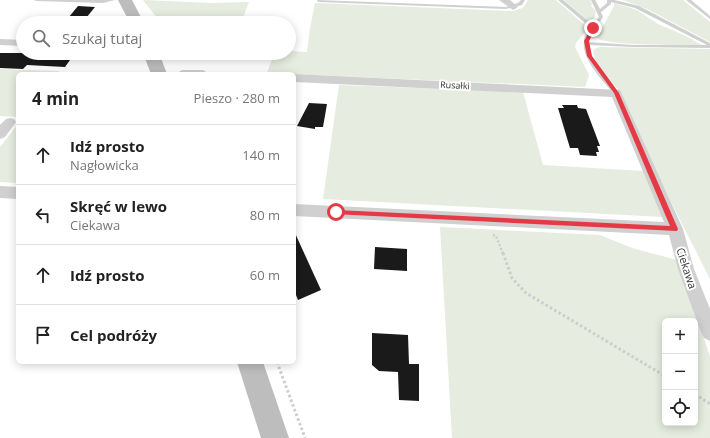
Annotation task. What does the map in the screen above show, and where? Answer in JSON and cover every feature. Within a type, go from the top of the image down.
[{"type":"street","points":[[125,0],[134,16]]},
{"type":"street","points":[[504,0],[513,7]]},
{"type":"street","points":[[0,42],[16,43]]},
{"type":"street","points":[[154,60],[158,72]]},
{"type":"street","name":"Rusałki","points":[[296,78],[616,93]]},
{"type":"street","name":"Ciekawa","points":[[616,93],[675,229],[686,269],[710,332]]},
{"type":"street","points":[[0,134],[10,122]]},
{"type":"street","points":[[0,192],[16,194]]},
{"type":"street","points":[[296,210],[675,229]]},
{"type":"street","points":[[251,364],[275,438]]},
{"type":"lane","points":[[36,0],[99,2],[113,0]]},
{"type":"lane","points":[[319,1],[513,7],[520,4],[523,0]]},
{"type":"lane","points":[[560,0],[593,28]]},
{"type":"lane","points":[[593,0],[601,17],[593,28],[586,43],[589,56],[593,64],[616,93]]},
{"type":"lane","points":[[599,12],[609,0],[629,4],[710,46]]},
{"type":"lane","points":[[688,0],[710,18]]},
{"type":"lane","points":[[586,43],[633,46],[710,46]]},
{"type":"path","points":[[490,233],[496,236],[512,278],[526,293],[662,374]]},
{"type":"path","points":[[278,364],[305,438]]},
{"type":"path","points":[[698,396],[710,404]]},
{"type":"shaded area","points":[[143,0],[211,3],[249,2],[244,16],[156,16]]},
{"type":"shaded area","points":[[528,0],[556,0],[588,28],[576,43],[575,47],[589,75],[585,87],[296,74],[296,72],[267,72],[272,60],[296,60],[296,51],[307,52],[315,3],[513,11],[523,8]]},
{"type":"shaded area","points":[[564,0],[590,0],[592,4],[591,6],[596,11],[595,17],[590,22]]},
{"type":"shaded area","points":[[623,0],[683,0],[710,22],[710,42],[647,9]]},
{"type":"shaded area","points":[[614,3],[637,10],[658,24],[684,35],[702,45],[630,44],[603,41],[597,38],[614,6]]},
{"type":"shaded area","points":[[600,47],[710,49],[710,279],[671,202],[617,88],[601,70],[595,59],[594,49]]},
{"type":"shaded area","points":[[0,69],[59,71],[16,72],[16,117],[0,116]]},
{"type":"shaded area","points":[[339,85],[523,92],[543,165],[643,171],[663,217],[323,199]]},
{"type":"shaded area","points":[[16,127],[16,183],[0,182],[0,147]]},
{"type":"shaded area","points":[[440,227],[600,235],[632,248],[677,260],[697,318],[662,318],[662,426],[698,426],[698,321],[710,356],[710,438],[452,438]]},
{"type":"building","points":[[78,6],[95,7],[88,16],[70,16]]},
{"type":"building","points":[[0,53],[16,53],[16,60],[70,60],[65,67],[27,65],[23,69],[0,68]]},
{"type":"building","points":[[309,103],[327,104],[323,127],[315,127],[315,129],[297,126]]},
{"type":"building","points":[[562,105],[577,105],[578,108],[586,109],[600,146],[597,146],[599,152],[596,152],[597,156],[580,155],[578,148],[570,148],[558,108],[564,108]]},
{"type":"building","points":[[296,235],[321,290],[298,300],[296,295]]},
{"type":"building","points":[[375,247],[407,249],[407,271],[374,269]]},
{"type":"building","points":[[372,333],[408,335],[409,364],[419,364],[419,401],[399,400],[398,372],[379,371],[372,365]]},
{"type":"route","points":[[336,212],[675,229],[616,93],[593,64],[589,56],[586,41],[593,28]]}]
